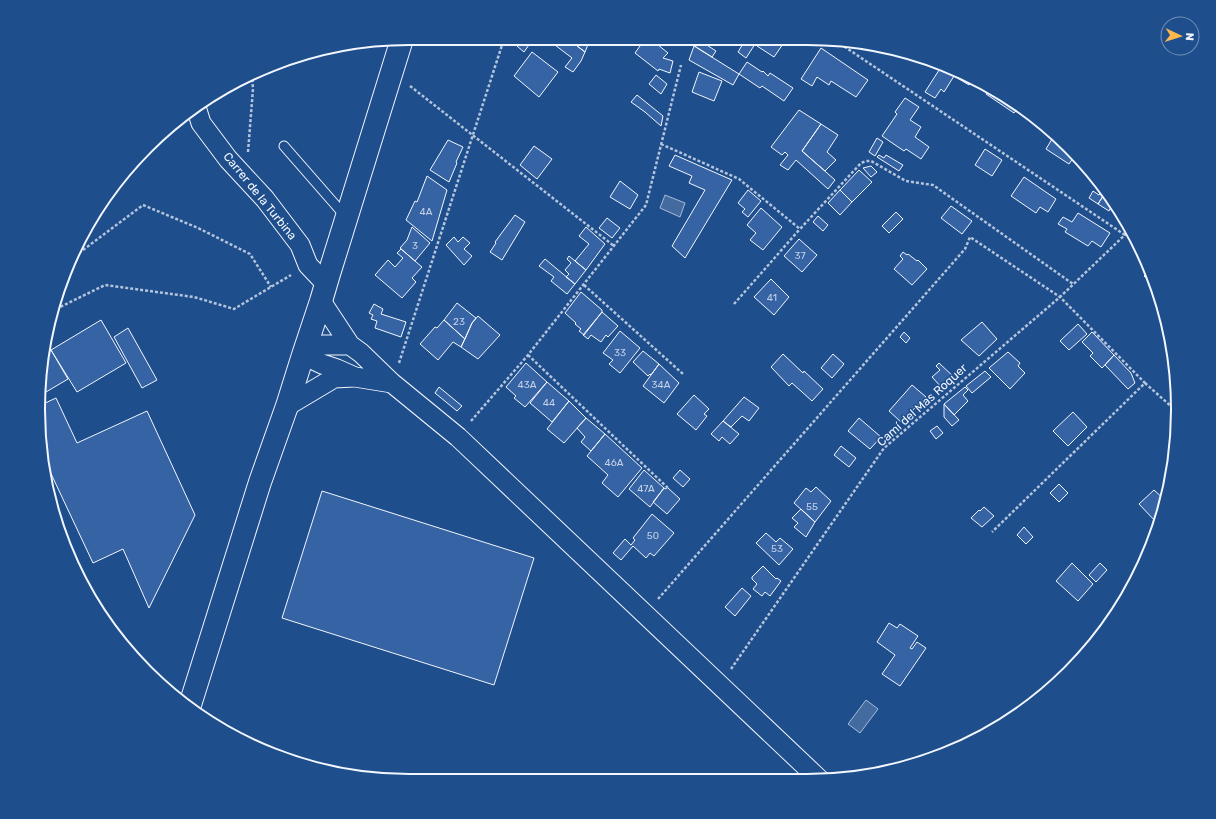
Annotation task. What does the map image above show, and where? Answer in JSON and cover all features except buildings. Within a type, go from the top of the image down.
[{"type":"street","points":[[191,702],[260,482],[288,406],[324,293],[400,45]]},
{"type":"street","name":"Carrer de la Turbina","points":[[198,113],[202,123],[228,158],[265,199],[300,246],[308,265],[350,345]]},
{"type":"street","points":[[303,355],[322,345],[350,345],[362,353],[392,382],[458,437],[813,774]]},
{"type":"street","points":[[303,355],[355,377]]},
{"type":"street","points":[[288,406],[334,378],[355,377],[392,382]]},
{"type":"lane","points":[[284,146],[347,218]]},
{"type":"path","points":[[392,382],[502,45]]},
{"type":"path","points":[[845,47],[1125,235]]},
{"type":"path","points":[[458,437],[528,355],[646,205],[681,65]]},
{"type":"path","points":[[392,72],[614,246]]},
{"type":"path","points":[[246,177],[252,81]]},
{"type":"path","points":[[661,144],[738,179],[800,229]]},
{"type":"path","points":[[734,304],[800,229],[861,163],[866,161],[871,161],[906,181],[934,185],[1073,284]]},
{"type":"path","points":[[82,251],[143,205],[198,228],[250,254],[271,287]]},
{"type":"path","name":"Camí del Mas Roquer","points":[[720,685],[884,448],[1060,297],[1125,235]]},
{"type":"path","points":[[644,614],[965,249],[970,237],[1060,297],[1171,406]]},
{"type":"path","points":[[59,307],[105,286],[194,297],[234,309],[308,265]]},
{"type":"path","points":[[584,285],[683,374]]},
{"type":"path","points":[[528,355],[669,488]]},
{"type":"path","points":[[992,532],[1146,383]]},
{"type":"water","points":[[665,195],[685,203],[680,217],[660,208]]},
{"type":"water","points":[[866,700],[878,709],[860,733],[848,724]]}]
